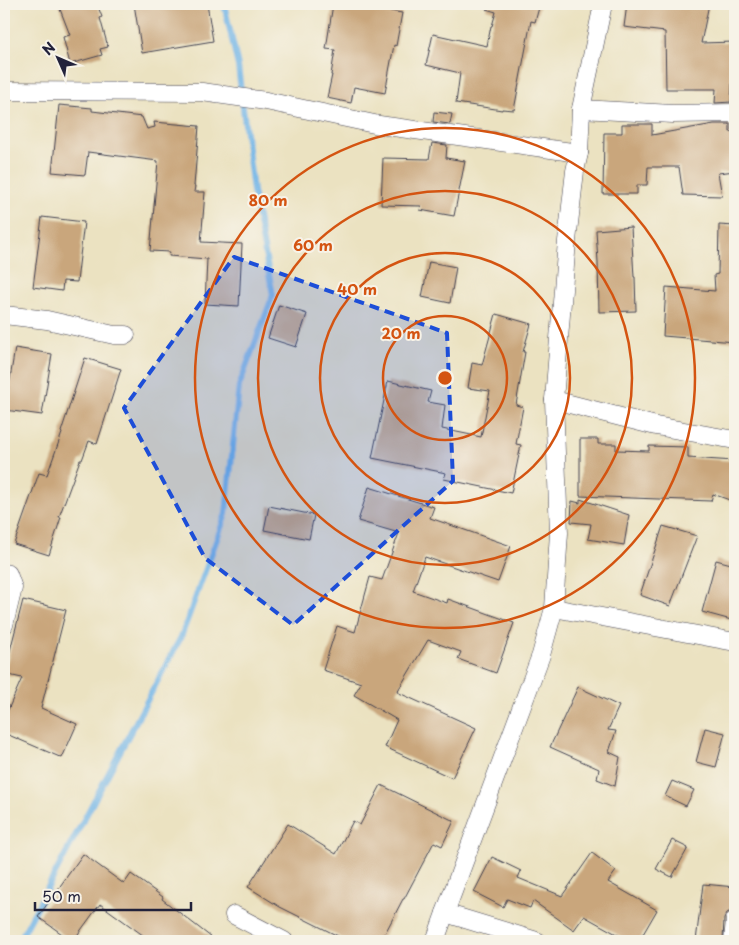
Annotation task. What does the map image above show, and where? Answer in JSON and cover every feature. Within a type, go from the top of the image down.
[{"type":"street","points":[[435,941],[541,655],[554,608],[559,533],[554,400],[567,242],[578,153],[581,110],[603,4]]},
{"type":"street","points":[[4,91],[202,92],[266,101],[379,125],[578,153]]},
{"type":"street","points":[[581,110],[673,114],[735,113]]},
{"type":"street","points":[[4,315],[47,320],[114,336],[126,335]]},
{"type":"street","points":[[554,400],[656,426],[735,440]]},
{"type":"street","points":[[4,572],[8,574],[13,588],[4,625]]},
{"type":"street","points":[[554,608],[735,642]]},
{"type":"street","points":[[445,913],[537,941]]},
{"type":"street","points":[[234,915],[284,941]]},
{"type":"street","points":[[732,941],[735,920]]},
{"type":"highlighted area","points":[[234,257],[447,333],[453,481],[293,625],[205,558],[124,408]]},
{"type":"building","points":[[58,4],[97,4],[102,17],[100,18],[108,47],[100,49],[102,55],[70,64],[63,37],[70,35]]},
{"type":"building","points":[[134,4],[207,4],[213,41],[142,53]]},
{"type":"building","points":[[333,4],[374,4],[373,8],[402,13],[385,93],[354,87],[351,103],[327,98],[335,50],[326,49]]},
{"type":"building","points":[[487,4],[540,4],[535,22],[531,21],[514,110],[456,103],[460,73],[426,65],[433,34],[487,46],[496,12],[486,9]]},
{"type":"building","points":[[627,4],[709,4],[701,43],[735,42],[735,83],[732,84],[731,102],[715,103],[716,89],[666,89],[665,32],[624,27]]},
{"type":"building","points":[[59,105],[92,108],[92,111],[142,117],[147,129],[155,127],[154,122],[199,126],[194,192],[205,192],[201,242],[242,244],[239,306],[205,304],[207,259],[169,256],[170,252],[150,251],[158,161],[88,152],[85,175],[52,172]]},
{"type":"building","points":[[434,112],[452,114],[450,124],[433,122]]},
{"type":"building","points":[[622,124],[652,124],[652,135],[714,124],[730,124],[730,132],[735,131],[735,171],[718,173],[722,196],[683,195],[679,167],[648,167],[647,185],[637,185],[637,194],[603,194],[604,133],[622,133]]},
{"type":"building","points":[[432,143],[447,145],[446,158],[465,161],[454,216],[420,210],[421,206],[381,205],[383,158],[429,159]]},
{"type":"building","points":[[42,217],[84,222],[77,282],[63,281],[62,291],[33,287]]},
{"type":"building","points":[[719,225],[735,226],[735,342],[663,336],[666,287],[715,291],[714,275],[718,274]]},
{"type":"building","points":[[631,227],[636,311],[599,312],[596,230]]},
{"type":"building","points":[[429,262],[456,267],[450,303],[422,297]]},
{"type":"building","points":[[279,305],[307,314],[296,347],[268,338]]},
{"type":"building","points":[[496,314],[531,324],[523,352],[525,352],[516,405],[523,407],[516,444],[521,445],[511,493],[444,479],[446,473],[372,458],[388,381],[431,391],[428,402],[445,405],[442,429],[481,437],[490,391],[468,388],[472,363],[482,365]]},
{"type":"building","points":[[15,348],[52,354],[42,415],[5,410]]},
{"type":"building","points":[[85,358],[121,369],[97,444],[89,441],[82,460],[80,460],[59,517],[61,517],[49,555],[14,544],[39,473],[47,475]]},
{"type":"building","points":[[580,439],[598,439],[598,444],[616,444],[616,450],[649,451],[649,446],[688,447],[688,458],[735,461],[735,502],[713,494],[711,501],[580,496]]},
{"type":"building","points":[[369,487],[434,507],[430,518],[511,546],[498,582],[425,557],[413,591],[447,603],[448,599],[514,623],[496,673],[458,659],[461,652],[428,640],[397,692],[476,728],[452,778],[385,747],[397,720],[354,695],[361,683],[323,670],[337,626],[355,632],[370,577],[382,580],[399,533],[358,521]]},
{"type":"building","points":[[580,499],[629,515],[624,545],[588,539],[591,524],[571,522],[572,501],[580,503]]},
{"type":"building","points":[[269,506],[314,515],[309,539],[264,530]]},
{"type":"building","points":[[663,526],[697,536],[670,606],[640,595]]},
{"type":"building","points":[[716,560],[735,565],[735,621],[702,612]]},
{"type":"building","points":[[23,600],[66,610],[41,708],[77,724],[62,758],[4,733],[4,719],[22,678],[4,674]]},
{"type":"building","points":[[578,687],[619,706],[608,730],[616,731],[609,752],[620,757],[615,786],[597,779],[599,769],[550,747]]},
{"type":"building","points":[[705,728],[725,733],[716,767],[696,762]]},
{"type":"building","points":[[672,781],[694,790],[686,806],[665,796]]},
{"type":"building","points":[[381,785],[454,821],[442,846],[434,842],[381,941],[348,941],[280,907],[248,887],[288,824],[336,854],[353,821],[360,825]]},
{"type":"building","points":[[672,840],[688,848],[672,877],[656,869]]},
{"type":"building","points":[[592,853],[616,871],[608,882],[657,910],[639,941],[629,941],[584,916],[574,930],[533,901],[530,908],[507,899],[503,907],[474,892],[492,857],[521,871],[518,878],[562,896]]},
{"type":"building","points":[[83,854],[124,884],[131,874],[163,897],[162,899],[216,941],[151,941],[100,904],[72,941],[38,917]]},
{"type":"building","points":[[703,884],[735,887],[733,910],[727,913],[724,919],[723,941],[696,941]]},
{"type":"waterway","points":[[24,941],[23,934],[181,637],[226,514],[239,386],[273,295],[253,191],[238,66],[224,4]]}]
